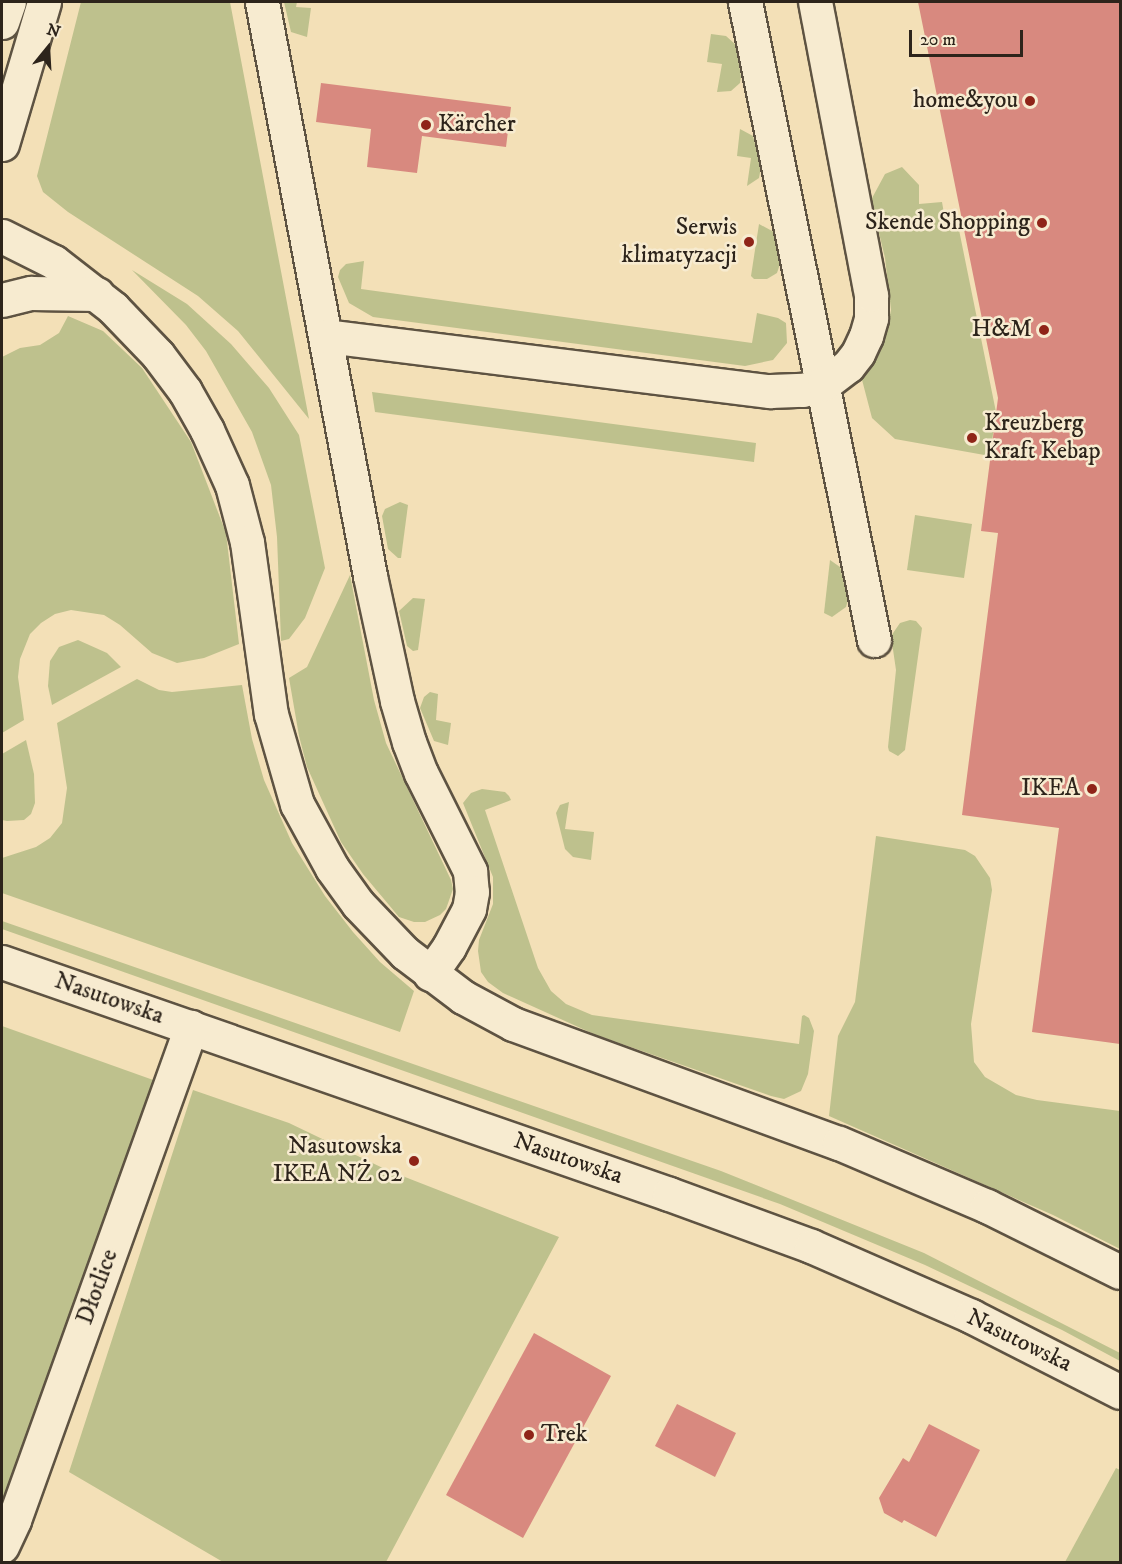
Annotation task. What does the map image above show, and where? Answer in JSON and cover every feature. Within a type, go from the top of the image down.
[{"type":"street","points":[[2,22],[9,2]]},
{"type":"street","points":[[2,144],[44,2]]},
{"type":"street","points":[[262,2],[370,576],[398,701],[409,742],[422,773],[470,871],[472,891],[469,909],[449,946],[430,974]]},
{"type":"street","points":[[745,2],[874,640]]},
{"type":"street","points":[[326,336],[770,391],[803,390],[824,384],[848,366],[858,353],[868,327],[871,295],[815,2]]},
{"type":"street","points":[[2,236],[54,262],[97,294],[145,340],[185,391],[207,430],[231,485],[249,550],[271,714],[289,782],[307,826],[332,868],[358,904],[388,937],[430,974],[481,1007],[523,1028],[839,1143],[987,1206],[1120,1272]]},
{"type":"street","points":[[2,300],[31,293],[97,294]]},
{"type":"street","name":"Nasutowska","points":[[2,962],[811,1246],[953,1308],[1120,1392]]},
{"type":"street","name":"Dłotlice","points":[[2,1546],[14,1520],[191,1027]]},
{"type":"green space","points":[[81,2],[230,2],[309,419],[238,331],[198,296],[68,212],[43,192],[37,176]]},
{"type":"green space","points":[[284,2],[297,2],[296,7],[311,8],[307,37],[291,32]]},
{"type":"green space","points":[[711,34],[726,36],[736,45],[741,77],[740,83],[731,91],[717,92],[722,64],[707,62]]},
{"type":"green space","points":[[740,129],[753,136],[761,167],[759,178],[747,186],[751,158],[737,156]]},
{"type":"green space","points":[[902,167],[919,185],[919,204],[942,202],[946,225],[958,225],[996,412],[990,456],[895,439],[872,418],[861,376],[884,342],[891,310],[885,258],[871,200],[885,174]]},
{"type":"green space","points":[[759,224],[774,232],[780,264],[777,273],[767,279],[754,279],[751,276]]},
{"type":"green space","points":[[364,261],[361,289],[752,343],[757,313],[778,318],[786,323],[787,343],[773,360],[745,366],[373,317],[349,303],[338,277],[340,270],[346,264]]},
{"type":"green space","points":[[132,270],[187,304],[231,344],[269,388],[299,435],[325,568],[305,618],[289,639],[281,641],[277,537],[271,485],[252,432],[206,351],[186,325]]},
{"type":"green space","points":[[68,316],[103,331],[142,368],[191,442],[226,533],[239,644],[204,658],[177,663],[152,653],[120,625],[104,615],[71,610],[55,614],[30,634],[20,659],[18,677],[24,720],[2,733],[2,357],[20,348],[40,345],[59,333]]},
{"type":"green space","points":[[372,392],[756,443],[754,462],[375,412]]},
{"type":"green space","points":[[400,502],[408,505],[401,558],[398,558],[388,549],[382,516],[385,509]]},
{"type":"green space","points":[[915,515],[972,524],[964,578],[907,570]]},
{"type":"green space","points":[[830,560],[840,567],[848,600],[846,607],[832,617],[824,613]]},
{"type":"green space","points":[[350,575],[374,700],[386,743],[451,880],[453,889],[446,909],[440,915],[425,922],[414,922],[399,917],[363,874],[341,842],[307,767],[299,736],[289,678],[307,667]]},
{"type":"green space","points":[[413,598],[425,599],[418,650],[413,651],[407,646],[399,611]]},
{"type":"green space","points":[[916,621],[922,628],[905,750],[898,756],[889,751],[888,747],[896,670],[891,636],[900,623]]},
{"type":"green space","points":[[78,640],[107,653],[121,667],[52,705],[48,686],[50,661],[59,647]]},
{"type":"green space","points":[[137,679],[159,690],[172,692],[242,685],[252,739],[264,780],[292,843],[325,896],[353,932],[380,962],[414,991],[400,1032],[2,893],[2,858],[36,847],[50,838],[62,823],[67,788],[57,723]]},
{"type":"green space","points":[[430,692],[438,694],[436,720],[451,723],[448,745],[434,741],[420,708],[424,697]]},
{"type":"green space","points":[[26,740],[34,774],[35,803],[31,814],[24,820],[2,820],[2,754]]},
{"type":"green space","points":[[482,789],[505,792],[511,800],[485,810],[538,968],[551,991],[566,1004],[592,1015],[799,1044],[802,1016],[804,1015],[809,1018],[814,1031],[808,1074],[801,1091],[784,1099],[771,1096],[596,1035],[503,993],[488,982],[481,972],[478,951],[479,940],[493,904],[493,877],[463,803],[471,793]]},
{"type":"green space","points":[[569,802],[565,829],[594,832],[591,860],[573,857],[565,849],[556,813],[560,805]]},
{"type":"green space","points":[[876,836],[965,850],[975,856],[990,878],[992,890],[971,1024],[974,1062],[985,1077],[1016,1095],[1120,1111],[1120,1249],[1053,1215],[829,1116],[838,1036],[855,1002]]},
{"type":"green space","points":[[2,921],[721,1171],[924,1253],[1120,1353],[1120,1361],[1062,1330],[925,1265],[780,1204],[2,929]]},
{"type":"green space","points":[[2,1026],[170,1086],[2,1507]]},
{"type":"green space","points":[[193,1090],[289,1123],[387,1170],[559,1237],[386,1562],[223,1562],[69,1472]]},
{"type":"green space","points":[[1116,1468],[1120,1470],[1120,1562],[1065,1562]]},
{"type":"building","points":[[918,2],[1120,2],[1120,1044],[1032,1032],[1059,828],[962,815],[998,533],[981,531],[998,398]]},
{"type":"building","name":"Kärcher","points":[[321,83],[511,107],[506,147],[422,136],[417,173],[367,167],[371,129],[316,122]]},
{"type":"building","name":"Trek","points":[[534,1333],[611,1376],[523,1538],[446,1495]]},
{"type":"building","points":[[677,1404],[736,1433],[715,1477],[655,1446]]},
{"type":"building","points":[[929,1424],[980,1450],[936,1537],[904,1520],[902,1523],[884,1513],[879,1498],[903,1458],[909,1462]]},
{"type":"place","name":"home&you","points":[[1030,101]]},
{"type":"place","name":"Kärcher","points":[[426,125]]},
{"type":"place","name":"Skende Shopping","points":[[1042,223]]},
{"type":"place","name":"Serwis klimatyzacji","points":[[749,242]]},
{"type":"place","name":"H&M","points":[[1044,330]]},
{"type":"place","name":"Kreuzberg Kraft Kebap","points":[[972,438]]},
{"type":"place","name":"IKEA","points":[[1092,789]]},
{"type":"place","name":"Nasutowska IKEA NŻ 02","points":[[414,1161]]},
{"type":"place","name":"Trek","points":[[529,1435]]}]
